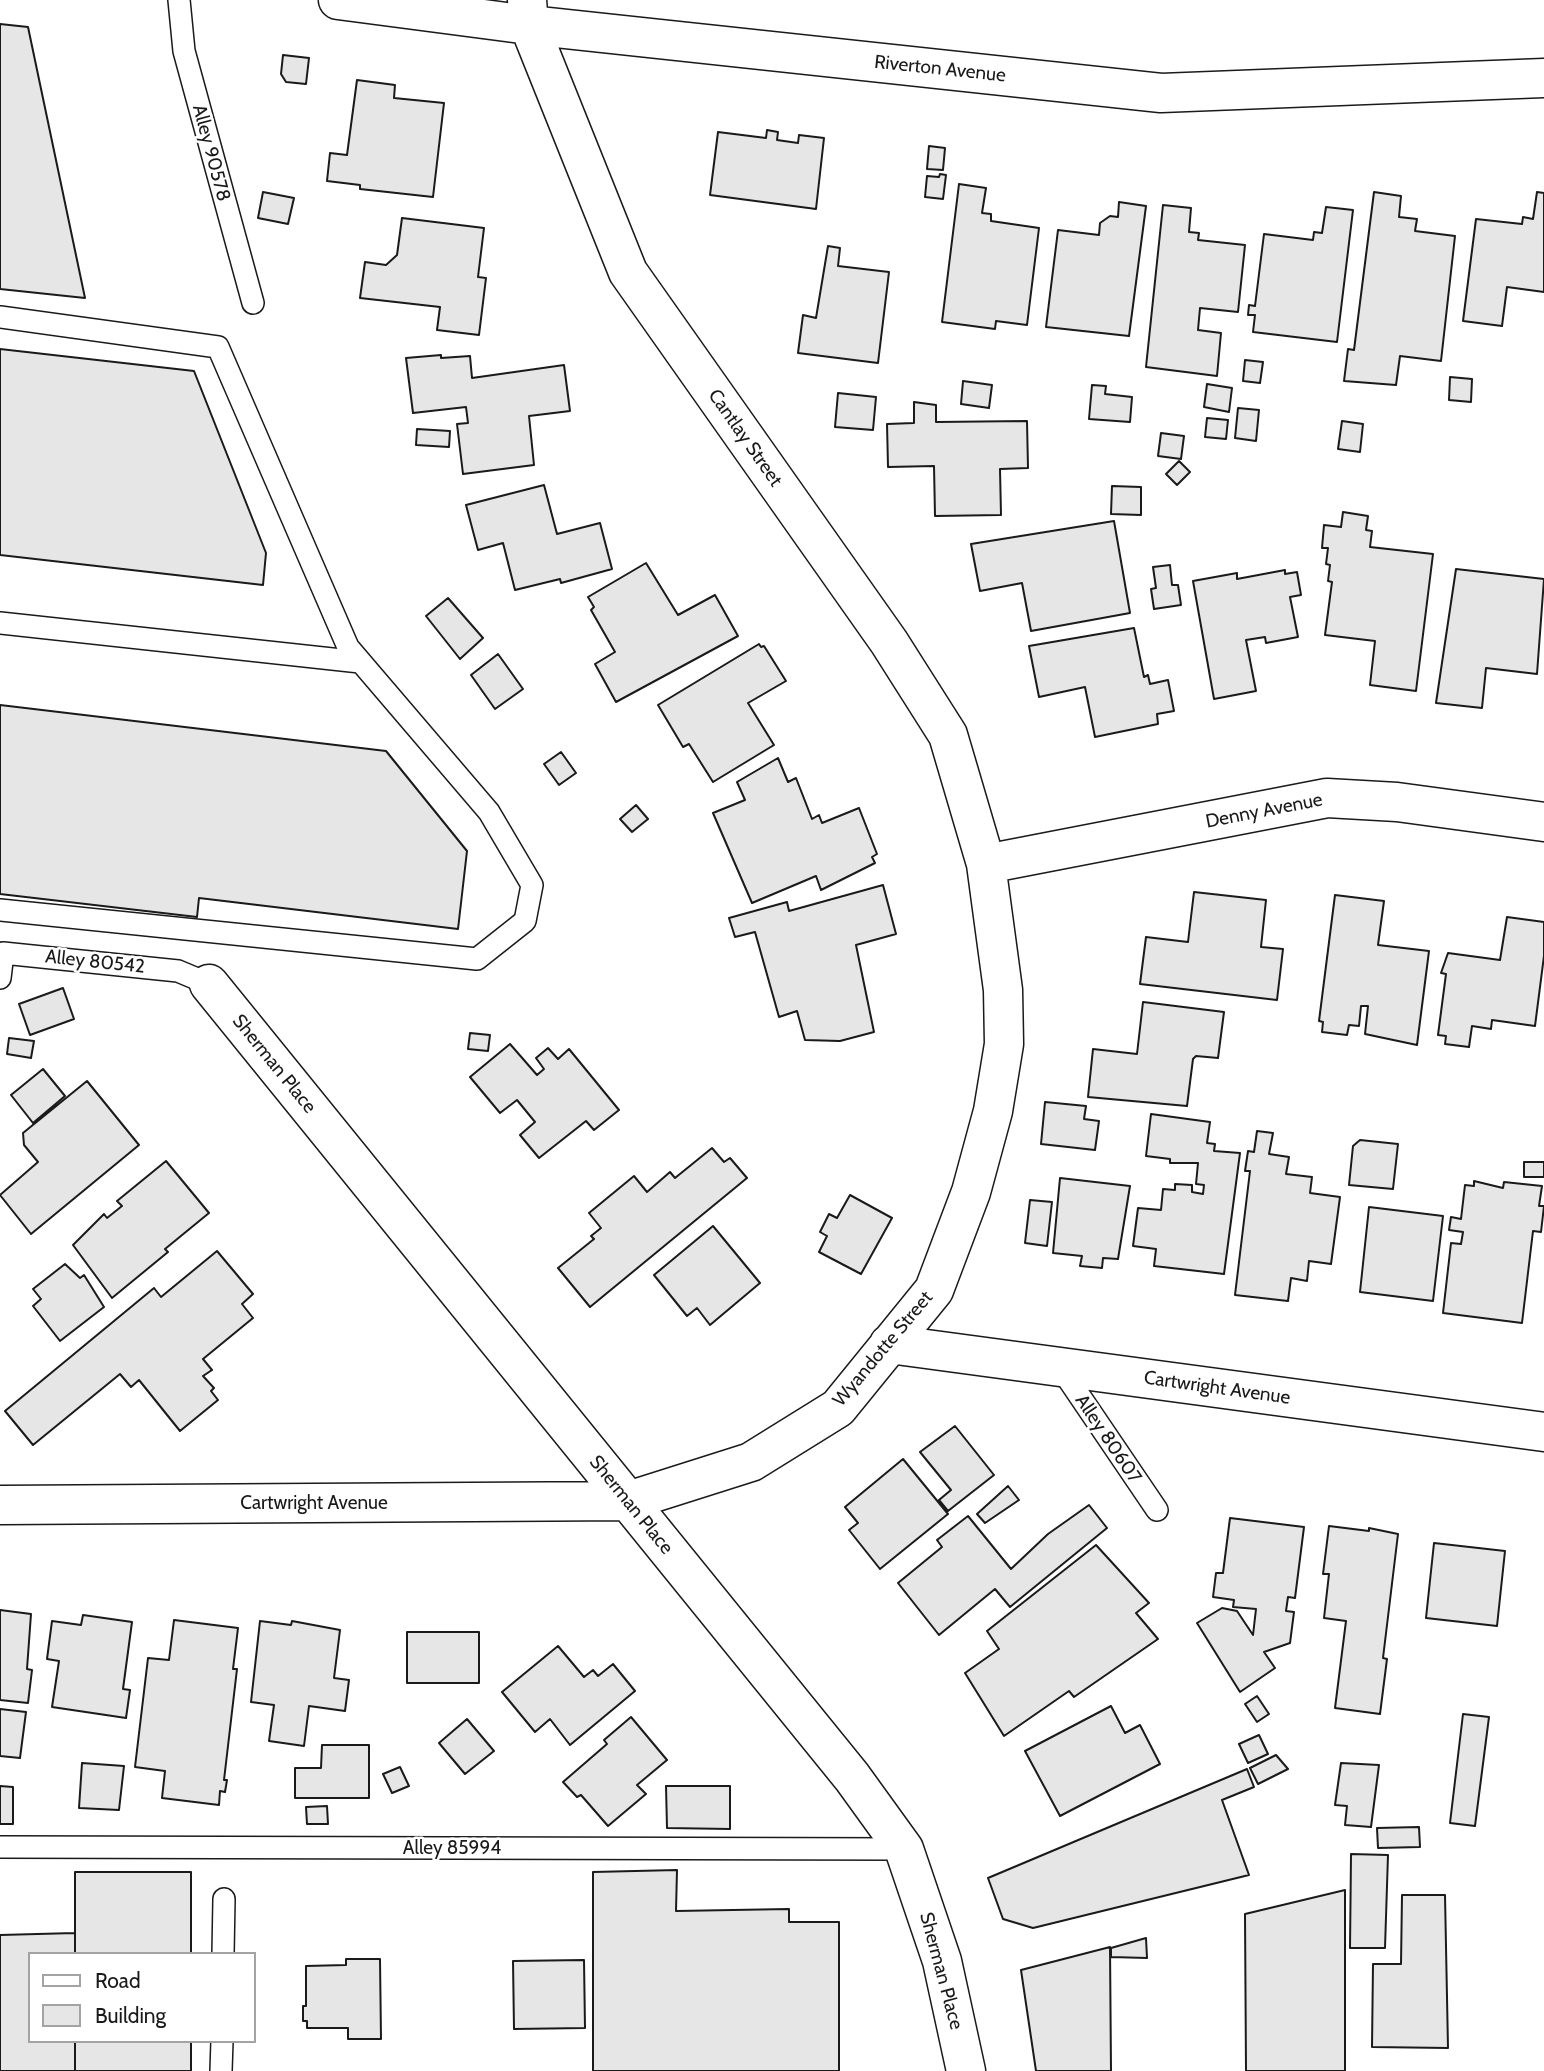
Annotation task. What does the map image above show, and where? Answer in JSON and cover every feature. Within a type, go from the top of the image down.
[{"type":"street","name":"Riverton Avenue","points":[[338,0],[528,12],[1161,93],[1544,78]]},
{"type":"street","name":"Cantlay Street","points":[[528,12],[628,272],[889,642],[948,735],[986,864]]},
{"type":"street","name":"Denny Avenue","points":[[986,864],[1327,798],[1396,802],[1544,822]]},
{"type":"street","name":"Wyandotte Street","points":[[628,1501],[751,1462],[838,1408],[934,1290],[971,1192],[993,1111],[1004,1044],[1003,990],[986,864]]},
{"type":"street","name":"Sherman Place","points":[[209,984],[852,1777],[904,1849],[942,1961],[966,2071]]},
{"type":"street","name":"Cartwright Avenue","points":[[889,1344],[1544,1432]]},
{"type":"street","name":"Cartwright Avenue","points":[[0,1505],[628,1501]]},
{"type":"lane","name":"Alley 90578","points":[[179,0],[184,51],[253,303]]},
{"type":"lane","points":[[0,317],[218,347],[348,647],[489,812],[532,885],[525,920],[477,959],[0,910]]},
{"type":"lane","points":[[0,623],[360,662]]},
{"type":"lane","name":"Alley 80542","points":[[0,978],[3,953],[178,971],[209,984]]},
{"type":"lane","name":"Alley 80607","points":[[1060,1367],[1157,1510]]},
{"type":"lane","name":"Alley 85994","points":[[0,1847],[904,1849]]},
{"type":"lane","points":[[223,1952],[224,1899]]},
{"type":"lane","points":[[221,2071],[222,2043]]},
{"type":"building","points":[[0,24],[28,27],[85,298],[0,289]]},
{"type":"building","points":[[283,55],[309,58],[306,84],[286,82],[281,74]]},
{"type":"building","points":[[357,80],[395,85],[394,98],[444,103],[433,197],[360,189],[360,185],[327,181],[330,153],[347,155]]},
{"type":"building","points":[[767,130],[778,132],[777,140],[798,143],[799,135],[824,138],[816,209],[710,195],[718,132],[766,138]]},
{"type":"building","points":[[929,146],[945,148],[943,170],[927,169]]},
{"type":"building","points":[[940,174],[946,175],[943,199],[925,197],[927,176],[939,177]]},
{"type":"building","points":[[959,184],[986,188],[982,213],[991,214],[991,221],[1039,228],[1027,325],[996,321],[995,329],[942,322]]},
{"type":"building","points":[[263,192],[294,198],[288,224],[258,218]]},
{"type":"building","points":[[1374,192],[1401,196],[1399,217],[1417,219],[1415,231],[1455,236],[1441,361],[1400,356],[1396,385],[1344,381],[1348,349],[1354,350]]},
{"type":"building","points":[[1537,192],[1544,193],[1544,292],[1507,287],[1502,326],[1463,321],[1476,219],[1522,224],[1523,217],[1533,219]]},
{"type":"building","points":[[1119,202],[1146,206],[1129,336],[1046,327],[1058,230],[1099,235],[1100,223],[1110,216],[1118,217]]},
{"type":"building","points":[[1163,205],[1191,208],[1189,232],[1199,233],[1198,240],[1245,245],[1238,312],[1200,308],[1198,330],[1221,333],[1217,376],[1146,367]]},
{"type":"building","points":[[1326,207],[1353,210],[1337,342],[1253,332],[1255,315],[1248,315],[1249,305],[1255,306],[1264,234],[1313,240],[1314,232],[1322,233]]},
{"type":"building","points":[[402,218],[484,228],[478,277],[486,278],[479,335],[437,330],[440,307],[360,298],[365,262],[386,265],[397,255]]},
{"type":"building","points":[[828,246],[840,248],[838,266],[889,272],[878,363],[798,353],[803,315],[816,318]]},
{"type":"building","points":[[0,349],[194,371],[266,553],[263,585],[0,555]]},
{"type":"building","points":[[441,355],[441,358],[470,356],[472,378],[564,365],[570,411],[529,416],[534,465],[463,474],[457,424],[468,423],[466,407],[413,413],[406,358]]},
{"type":"building","points":[[1245,360],[1263,362],[1260,383],[1243,381]]},
{"type":"building","points":[[1450,377],[1472,379],[1471,402],[1449,400]]},
{"type":"building","points":[[963,381],[992,385],[989,408],[961,404]]},
{"type":"building","points":[[1207,384],[1232,388],[1229,412],[1204,407]]},
{"type":"building","points":[[1092,385],[1106,386],[1105,394],[1132,397],[1130,422],[1089,419]]},
{"type":"building","points":[[838,393],[876,397],[873,430],[835,427]]},
{"type":"building","points":[[914,402],[936,405],[936,422],[1027,421],[1028,468],[1000,469],[1001,515],[935,516],[934,466],[888,467],[887,424],[914,423]]},
{"type":"building","points":[[1238,408],[1259,410],[1256,441],[1235,438]]},
{"type":"building","points":[[1207,418],[1228,420],[1226,439],[1205,437]]},
{"type":"building","points":[[1342,421],[1363,424],[1360,452],[1338,449]]},
{"type":"building","points":[[417,429],[450,431],[449,447],[416,445]]},
{"type":"building","points":[[1161,433],[1184,436],[1181,459],[1158,456]]},
{"type":"building","points":[[1179,461],[1190,472],[1177,485],[1166,474]]},
{"type":"building","points":[[544,485],[557,534],[600,523],[612,569],[561,583],[560,579],[515,590],[503,543],[478,550],[466,505]]},
{"type":"building","points":[[1112,486],[1141,487],[1141,515],[1111,514]]},
{"type":"building","points":[[1343,512],[1368,516],[1366,530],[1372,531],[1370,547],[1433,554],[1416,691],[1370,685],[1375,641],[1325,635],[1332,582],[1328,581],[1330,565],[1326,564],[1328,548],[1322,548],[1324,525],[1341,527]]},
{"type":"building","points":[[1114,521],[1130,613],[1031,631],[1022,583],[980,591],[971,544]]},
{"type":"building","points":[[646,563],[678,615],[715,595],[738,636],[616,702],[595,664],[615,652],[591,610],[594,607],[588,597]]},
{"type":"building","points":[[1170,565],[1172,585],[1178,585],[1181,605],[1154,609],[1151,589],[1156,588],[1153,567]]},
{"type":"building","points":[[1456,569],[1544,579],[1537,674],[1486,668],[1482,708],[1436,703]]},
{"type":"building","points":[[1285,570],[1285,574],[1297,572],[1301,595],[1290,597],[1298,637],[1266,643],[1265,637],[1246,640],[1256,691],[1214,699],[1193,581],[1237,573],[1237,579]]},
{"type":"building","points":[[448,598],[483,638],[460,659],[426,616]]},
{"type":"building","points":[[1134,628],[1144,677],[1148,675],[1150,684],[1168,680],[1174,711],[1157,714],[1158,724],[1095,737],[1085,687],[1039,697],[1029,646]]},
{"type":"building","points":[[759,644],[764,646],[786,681],[748,703],[774,745],[713,782],[689,744],[683,747],[658,705]]},
{"type":"building","points":[[498,654],[523,689],[495,709],[471,675]]},
{"type":"building","points":[[0,705],[386,751],[467,851],[458,929],[199,898],[197,917],[0,894]]},
{"type":"building","points":[[561,752],[576,773],[559,785],[544,764]]},
{"type":"building","points":[[778,758],[788,782],[796,778],[812,819],[819,815],[822,823],[859,808],[877,854],[872,857],[875,863],[821,890],[816,876],[752,903],[713,813],[745,800],[737,782]]},
{"type":"building","points":[[636,805],[648,819],[632,832],[620,819]]},
{"type":"building","points":[[883,885],[896,934],[856,945],[874,1032],[840,1041],[805,1040],[797,1011],[779,1017],[755,932],[735,937],[729,918],[787,902],[789,911]]},
{"type":"building","points":[[1194,892],[1266,900],[1261,947],[1283,949],[1277,1000],[1140,984],[1146,937],[1188,942]]},
{"type":"building","points":[[1335,895],[1384,901],[1378,945],[1429,951],[1417,1045],[1365,1034],[1368,1006],[1361,1006],[1359,1026],[1349,1025],[1347,1035],[1322,1032],[1323,1022],[1319,1021]]},
{"type":"building","points":[[1507,917],[1544,922],[1544,956],[1535,1026],[1492,1020],[1491,1029],[1472,1026],[1469,1047],[1445,1044],[1446,1036],[1438,1035],[1446,974],[1441,973],[1448,953],[1500,960]]},
{"type":"building","points":[[63,988],[74,1019],[30,1035],[19,1004]]},
{"type":"building","points":[[1143,1002],[1224,1012],[1218,1058],[1196,1056],[1193,1059],[1187,1106],[1088,1097],[1093,1049],[1137,1054]]},
{"type":"building","points":[[470,1033],[490,1035],[488,1051],[468,1049]]},
{"type":"building","points":[[9,1038],[34,1041],[31,1058],[7,1054]]},
{"type":"building","points":[[510,1044],[537,1075],[544,1069],[536,1058],[548,1048],[558,1059],[569,1049],[619,1110],[594,1130],[586,1121],[539,1158],[520,1135],[535,1122],[517,1100],[500,1113],[470,1077]]},
{"type":"building","points":[[43,1069],[65,1096],[33,1123],[11,1095]]},
{"type":"building","points":[[87,1081],[139,1145],[31,1234],[0,1195],[38,1162],[24,1145],[23,1133]]},
{"type":"building","points":[[1045,1102],[1086,1106],[1084,1119],[1099,1121],[1095,1150],[1041,1144]]},
{"type":"building","points":[[1151,1114],[1210,1122],[1207,1143],[1215,1144],[1214,1151],[1240,1153],[1224,1274],[1154,1266],[1156,1249],[1133,1246],[1138,1208],[1161,1210],[1163,1189],[1175,1190],[1175,1184],[1192,1185],[1192,1192],[1203,1194],[1204,1185],[1196,1184],[1198,1163],[1170,1163],[1170,1159],[1146,1156]]},
{"type":"building","points":[[1257,1131],[1273,1133],[1269,1154],[1289,1157],[1286,1174],[1312,1177],[1310,1193],[1340,1197],[1331,1264],[1309,1261],[1307,1281],[1291,1278],[1288,1301],[1235,1295],[1250,1171],[1245,1171],[1248,1151],[1254,1152]]},
{"type":"building","points":[[1360,1140],[1398,1144],[1393,1189],[1349,1185],[1353,1146]]},
{"type":"building","points":[[712,1148],[724,1162],[730,1158],[747,1178],[590,1307],[558,1268],[594,1239],[591,1236],[601,1228],[589,1213],[634,1176],[647,1192],[670,1172],[675,1178]]},
{"type":"building","points":[[166,1161],[209,1213],[165,1249],[168,1252],[112,1298],[73,1245],[104,1214],[107,1218],[122,1206],[117,1201]]},
{"type":"building","points":[[1524,1162],[1544,1162],[1544,1177],[1524,1177]]},
{"type":"building","points":[[1060,1178],[1130,1186],[1118,1259],[1103,1258],[1102,1268],[1080,1266],[1082,1256],[1053,1253]]},
{"type":"building","points":[[1474,1181],[1503,1188],[1504,1182],[1542,1186],[1539,1206],[1544,1206],[1541,1232],[1533,1231],[1522,1323],[1443,1313],[1451,1243],[1461,1244],[1463,1232],[1449,1230],[1451,1217],[1461,1219],[1465,1185],[1474,1186]]},
{"type":"building","points":[[850,1195],[892,1218],[861,1274],[819,1252],[827,1236],[820,1232],[829,1214],[837,1218]]},
{"type":"building","points":[[1030,1200],[1052,1202],[1047,1246],[1025,1243]]},
{"type":"building","points":[[1369,1207],[1443,1216],[1433,1301],[1360,1292]]},
{"type":"building","points":[[713,1226],[760,1283],[710,1325],[697,1308],[687,1316],[654,1275]]},
{"type":"building","points":[[217,1251],[253,1294],[242,1304],[253,1318],[203,1359],[212,1370],[203,1376],[214,1388],[211,1391],[218,1400],[180,1431],[139,1380],[131,1387],[120,1374],[33,1445],[5,1411],[154,1288],[161,1297]]},
{"type":"building","points":[[65,1264],[80,1278],[84,1275],[104,1307],[60,1341],[33,1306],[41,1299],[33,1289]]},
{"type":"building","points":[[955,1426],[994,1475],[948,1511],[939,1500],[951,1490],[920,1452]]},
{"type":"building","points":[[903,1459],[948,1514],[880,1569],[849,1530],[858,1523],[845,1507]]},
{"type":"building","points":[[1008,1486],[1019,1500],[985,1523],[977,1514]]},
{"type":"building","points":[[1089,1505],[1107,1528],[1010,1607],[995,1589],[939,1635],[898,1583],[942,1547],[937,1540],[968,1516],[1011,1569],[1048,1534]]},
{"type":"building","points":[[1230,1518],[1304,1527],[1295,1598],[1288,1597],[1286,1611],[1294,1612],[1290,1643],[1264,1652],[1275,1668],[1240,1692],[1197,1623],[1222,1608],[1237,1611],[1253,1635],[1256,1609],[1233,1607],[1234,1600],[1213,1597],[1216,1573],[1223,1573]]},
{"type":"building","points":[[1329,1526],[1369,1531],[1369,1528],[1398,1534],[1383,1658],[1387,1659],[1380,1714],[1335,1708],[1346,1621],[1324,1618],[1329,1574],[1323,1574]]},
{"type":"building","points":[[1434,1543],[1505,1551],[1497,1626],[1426,1618]]},
{"type":"building","points":[[1096,1545],[1149,1603],[1136,1613],[1158,1639],[1074,1697],[1069,1691],[1004,1736],[965,1673],[999,1649],[987,1631]]},
{"type":"building","points":[[0,1610],[31,1614],[27,1669],[32,1670],[28,1703],[0,1700]]},
{"type":"building","points":[[83,1615],[132,1622],[123,1689],[130,1690],[126,1718],[52,1707],[59,1661],[47,1659],[52,1621],[81,1625]]},
{"type":"building","points":[[174,1620],[238,1628],[233,1669],[237,1669],[224,1780],[227,1780],[225,1792],[220,1791],[219,1805],[162,1798],[165,1771],[135,1767],[148,1658],[169,1660]]},
{"type":"building","points":[[260,1621],[291,1625],[292,1621],[340,1630],[334,1678],[349,1680],[345,1711],[309,1706],[304,1746],[269,1741],[274,1705],[251,1702]]},
{"type":"building","points":[[407,1632],[479,1632],[479,1683],[407,1683]]},
{"type":"building","points":[[558,1646],[584,1677],[593,1670],[598,1676],[613,1664],[635,1691],[570,1745],[550,1719],[535,1732],[502,1692]]},
{"type":"building","points":[[1257,1696],[1269,1714],[1257,1722],[1245,1704]]},
{"type":"building","points":[[1111,1706],[1125,1733],[1140,1725],[1160,1764],[1060,1816],[1025,1751]]},
{"type":"building","points":[[0,1709],[26,1712],[20,1758],[0,1756]]},
{"type":"building","points":[[1463,1714],[1489,1717],[1475,1826],[1450,1823]]},
{"type":"building","points":[[631,1717],[667,1760],[637,1785],[646,1794],[608,1826],[581,1795],[577,1797],[563,1782],[607,1744],[604,1740]]},
{"type":"building","points":[[467,1719],[494,1751],[465,1774],[439,1743]]},
{"type":"building","points":[[1259,1735],[1268,1754],[1248,1763],[1239,1744]]},
{"type":"building","points":[[322,1745],[369,1745],[369,1798],[295,1798],[295,1768],[321,1768]]},
{"type":"building","points":[[1276,1755],[1288,1769],[1258,1784],[1250,1768]]},
{"type":"building","points":[[82,1763],[124,1766],[119,1810],[79,1808]]},
{"type":"building","points":[[1341,1763],[1379,1765],[1371,1827],[1345,1825],[1347,1806],[1335,1805]]},
{"type":"building","points":[[400,1767],[409,1786],[392,1793],[383,1774]]},
{"type":"building","points":[[1247,1769],[1254,1787],[1222,1800],[1249,1875],[1033,1928],[1003,1919],[988,1878]]},
{"type":"building","points":[[0,1786],[13,1787],[13,1824],[0,1824]]},
{"type":"building","points":[[666,1786],[730,1786],[730,1829],[667,1828]]},
{"type":"building","points":[[327,1806],[328,1824],[307,1824],[306,1807]]},
{"type":"building","points":[[1419,1827],[1420,1847],[1378,1848],[1377,1828]]},
{"type":"building","points":[[1351,1854],[1388,1855],[1385,1948],[1350,1948]]},
{"type":"building","points":[[677,1870],[676,1911],[789,1909],[789,1922],[839,1922],[839,2071],[593,2071],[593,1872]]},
{"type":"building","points":[[75,1872],[191,1872],[191,1952],[75,1952]]},
{"type":"building","points":[[1345,1890],[1345,2071],[1246,2071],[1245,1914]]},
{"type":"building","points":[[1402,1895],[1445,1895],[1448,2048],[1372,2047],[1373,1964],[1401,1964]]},
{"type":"building","points":[[75,1933],[75,1952],[28,1952],[28,2043],[75,2043],[75,2071],[0,2071],[0,1935]]},
{"type":"building","points":[[1146,1938],[1147,1958],[1111,1957],[1111,1948]]},
{"type":"building","points":[[1110,1947],[1111,2071],[1036,2071],[1021,1970]]},
{"type":"building","points":[[346,1959],[380,1959],[381,2039],[348,2039],[348,2028],[307,2028],[307,2021],[303,2021],[303,2006],[306,2006],[306,1966],[346,1965]]},
{"type":"building","points":[[584,1960],[585,2028],[514,2029],[513,1961]]},
{"type":"building","points":[[75,2043],[191,2043],[191,2071],[75,2071]]}]
